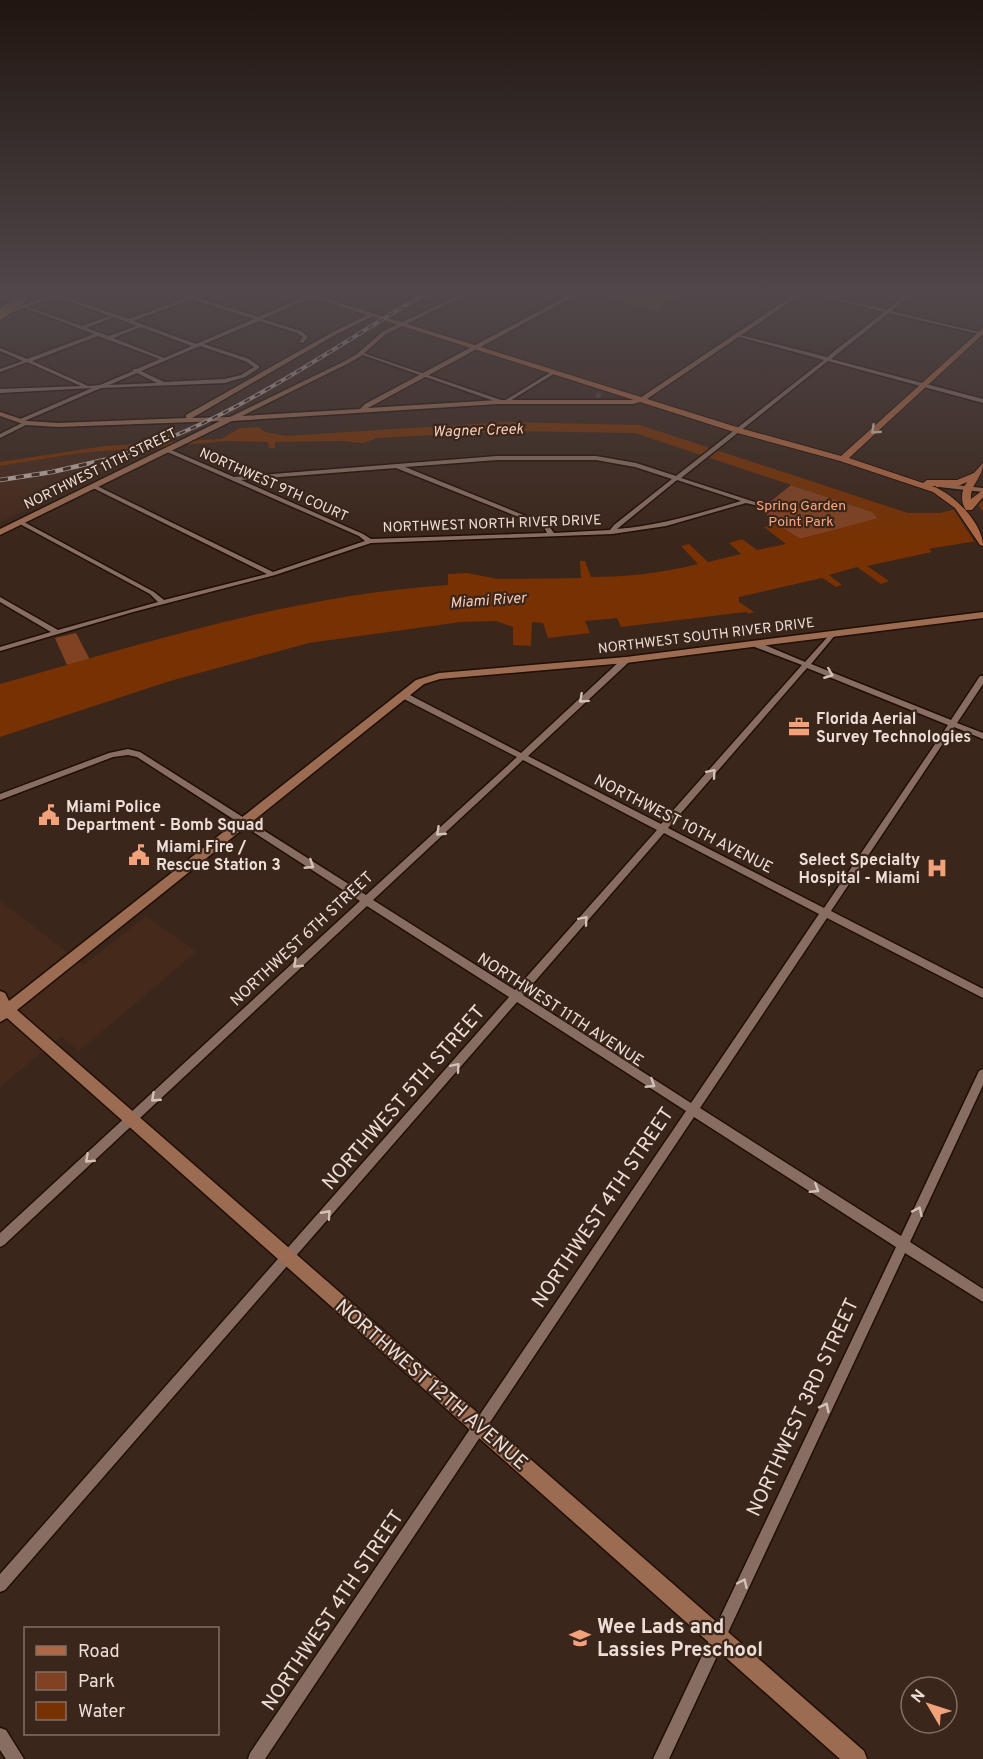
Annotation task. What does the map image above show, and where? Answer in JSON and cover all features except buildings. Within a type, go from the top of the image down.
[{"type":"main road","points":[[563,376],[600,396],[642,400],[737,430],[843,459],[929,488],[948,496],[958,506],[983,543]]},
{"type":"main road","points":[[843,459],[934,376]]},
{"type":"main road","points":[[843,459],[861,461],[939,485],[958,483],[975,475],[983,466]]},
{"type":"main road","points":[[864,467],[974,494]]},
{"type":"main road","points":[[975,475],[974,494],[983,528]]},
{"type":"main road","points":[[974,494],[975,475]]},
{"type":"street","points":[[63,376],[88,387]]},
{"type":"street","points":[[0,436],[23,422],[121,376]]},
{"type":"street","points":[[148,376],[164,384]]},
{"type":"street","points":[[0,391],[231,380],[239,376]]},
{"type":"street","points":[[186,419],[260,376]]},
{"type":"street","name":"NORTHWEST 11TH STREET","points":[[0,532],[316,376]]},
{"type":"street","points":[[362,411],[367,405],[422,376]]},
{"type":"street","points":[[427,376],[505,401],[548,376]]},
{"type":"street","points":[[0,414],[23,422],[58,425],[232,418],[600,396],[627,403],[642,400],[677,376]]},
{"type":"street","points":[[612,532],[616,526],[805,376]]},
{"type":"street","points":[[891,376],[983,401]]},
{"type":"street","points":[[519,394],[535,394]]},
{"type":"street","points":[[203,410],[213,418]]},
{"type":"street","points":[[186,419],[198,425],[200,434]]},
{"type":"street","name":"NORTHWEST 9TH COURT","points":[[170,449],[370,541]]},
{"type":"street","points":[[234,479],[504,458],[593,458],[634,464],[765,507]]},
{"type":"street","points":[[395,465],[546,526],[552,535]]},
{"type":"street","points":[[93,486],[273,574]]},
{"type":"street","name":"NORTHWEST NORTH RIVER DRIVE","points":[[0,649],[273,574],[370,541],[612,532],[666,524],[744,502]]},
{"type":"street","points":[[20,522],[152,594],[163,603]]},
{"type":"street","points":[[0,599],[56,632]]},
{"type":"street","name":"NORTHWEST SOUTH RIVER DRIVE","points":[[403,694],[431,677],[626,660],[983,615]]},
{"type":"street","name":"NORTHWEST 5TH STREET","points":[[0,1585],[834,633]]},
{"type":"street","points":[[755,644],[983,736]]},
{"type":"street","name":"NORTHWEST 6TH STREET","points":[[0,1241],[626,660]]},
{"type":"street","name":"NORTHWEST 4TH STREET","points":[[256,1759],[983,678]]},
{"type":"street","points":[[2,1012],[403,694]]},
{"type":"street","name":"NORTHWEST 10TH AVENUE","points":[[403,694],[983,994]]},
{"type":"street","name":"NORTHWEST 11TH AVENUE","points":[[0,797],[121,753],[140,755],[983,1296]]},
{"type":"street","name":"NORTHWEST 12TH AVENUE","points":[[0,997],[2,1012],[132,1119],[856,1759]]},
{"type":"street","name":"NORTHWEST 3RD STREET","points":[[661,1759],[983,1074]]},
{"type":"street","points":[[0,1736],[16,1759]]},
{"type":"shaded area","points":[[153,448],[0,522],[0,466],[80,453]]},
{"type":"shaded area","points":[[0,901],[84,965],[146,916],[196,952],[79,1051],[61,1036],[0,1087]]},
{"type":"green space","name":"Spring Garden Point Park","points":[[791,485],[873,512],[878,519],[800,539],[776,524],[759,507],[770,502]]},
{"type":"green space","points":[[76,633],[90,660],[67,665],[55,638]]},
{"type":"water","points":[[504,422],[640,425],[908,513],[940,513],[983,502],[983,540],[929,549],[932,552],[867,566],[889,581],[881,584],[857,567],[829,575],[842,585],[836,587],[822,578],[739,597],[739,602],[754,612],[749,614],[746,612],[621,627],[617,618],[585,621],[590,633],[548,638],[543,623],[532,622],[531,646],[513,645],[513,627],[496,621],[461,622],[309,643],[170,681],[0,737],[0,684],[222,622],[334,599],[391,590],[448,585],[448,574],[467,573],[498,579],[581,578],[580,561],[585,561],[591,577],[658,572],[698,564],[681,546],[689,544],[708,562],[741,554],[729,543],[742,539],[757,550],[786,544],[764,527],[776,524],[800,539],[878,518],[872,512],[635,433],[508,431],[378,438],[363,443],[275,442],[275,448],[269,448],[268,442],[228,441],[80,453],[0,466],[0,462],[105,446],[221,439],[240,428],[259,427],[265,432],[285,436]]},
{"type":"pier","points":[[980,500],[979,506],[983,512],[983,543],[976,544],[952,507]]},
{"type":"tunnel","points":[[598,398],[599,393]]},
{"type":"railway","points":[[112,458],[195,427],[289,376]]},
{"type":"railway","points":[[0,480],[52,472],[117,457]]},
{"type":"place","name":"Florida Aerial Survey Technologies","points":[[799,727]]},
{"type":"place","name":"Miami Police Department - Bomb Squad","points":[[49,815]]},
{"type":"place","name":"Miami Fire / Rescue Station 3","points":[[139,855]]},
{"type":"place","name":"Select Specialty Hospital - Miami","points":[[937,868]]},
{"type":"place","name":"Wee Lads and Lassies Preschool","points":[[580,1638]]},
{"type":"water label","name":"Wagner Creek","points":[[478,430]]},
{"type":"water label","name":"Miami River","points":[[488,600]]}]
